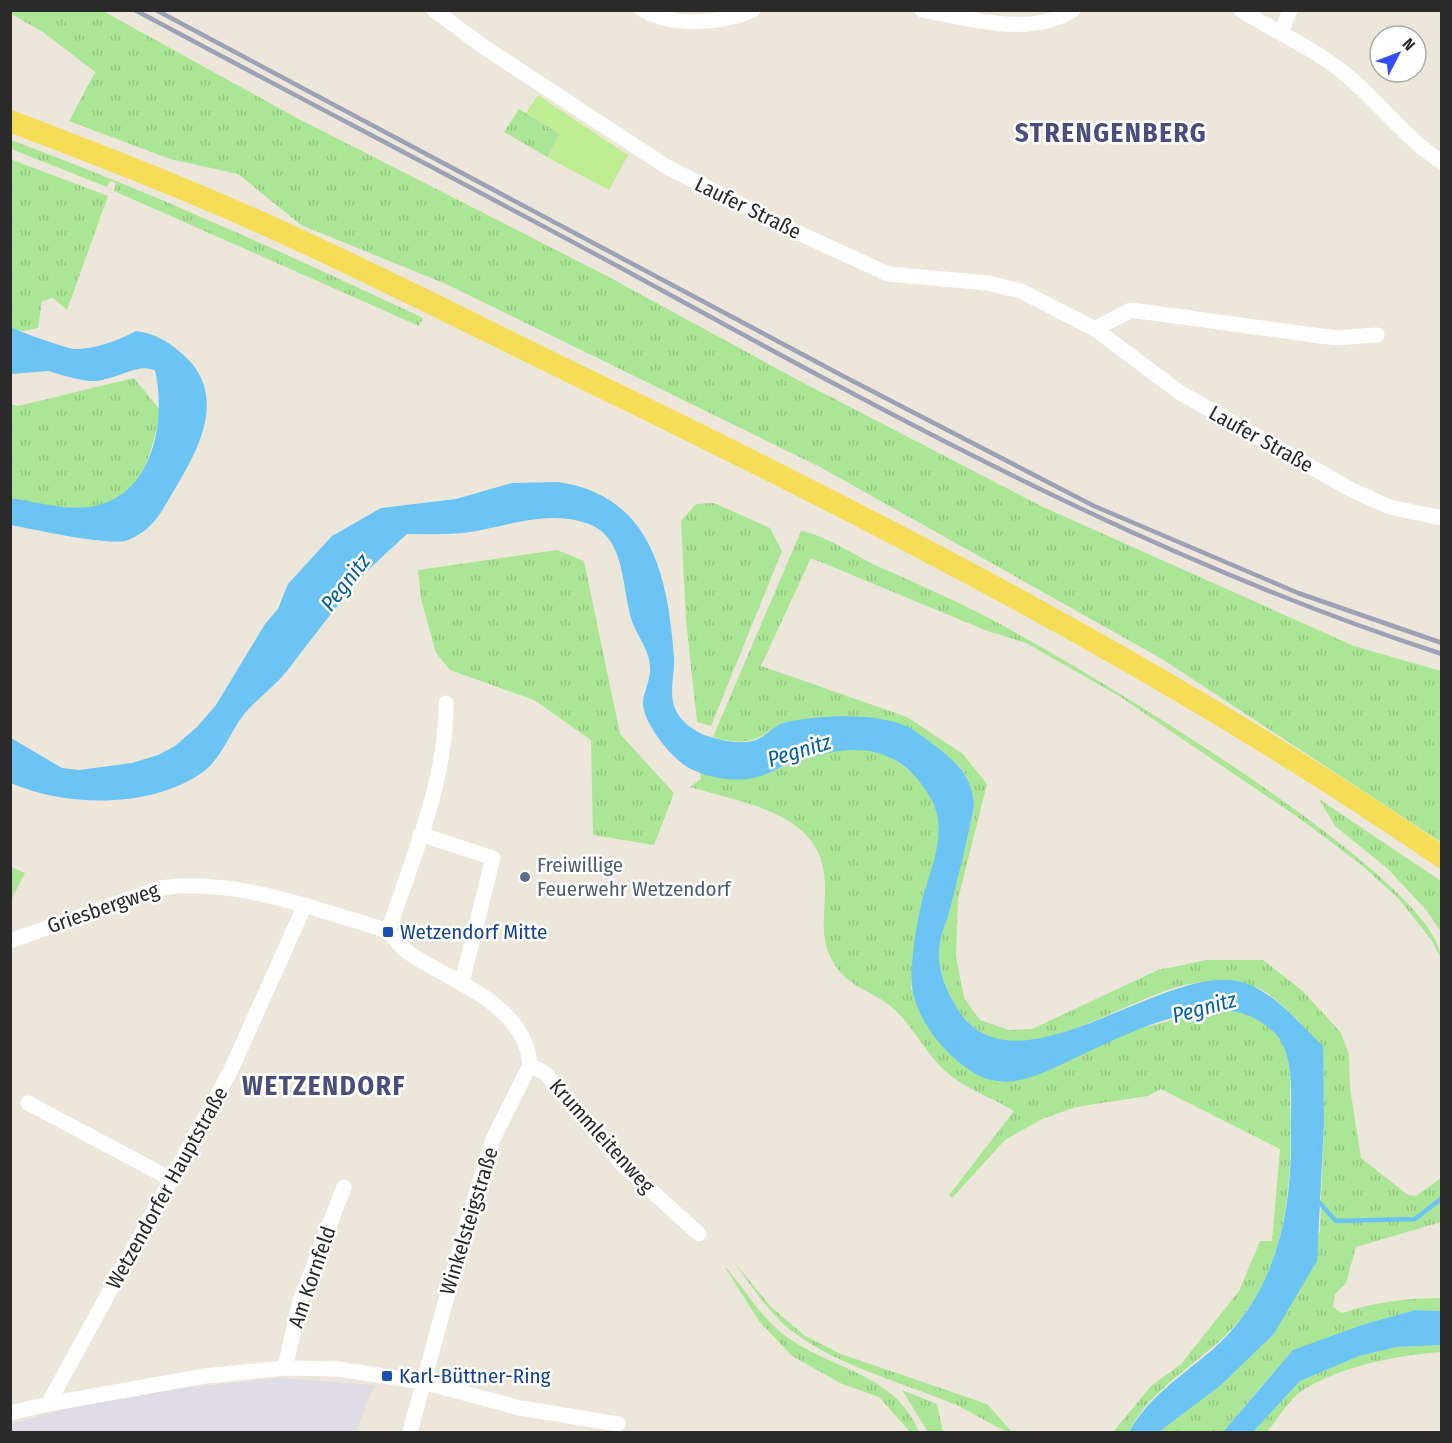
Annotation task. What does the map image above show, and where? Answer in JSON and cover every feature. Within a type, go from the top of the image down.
[{"type":"main road","points":[[10,121],[134,168],[275,229],[734,451],[842,506],[1132,663],[1313,772],[1442,857]]},
{"type":"street","name":"Laufer Straße","points":[[434,10],[484,47],[667,167],[777,223],[888,274],[988,283],[1021,291],[1095,329],[1179,392],[1352,490],[1390,507],[1442,518]]},
{"type":"street","points":[[643,10],[652,16],[682,21],[703,21],[753,10]]},
{"type":"street","points":[[922,10],[1013,24],[1044,23],[1059,19],[1073,10]]},
{"type":"street","points":[[1241,10],[1305,46],[1348,76],[1423,148],[1442,162]]},
{"type":"street","points":[[1281,33],[1290,10]]},
{"type":"street","points":[[1095,329],[1131,310],[1336,338],[1377,335]]},
{"type":"street","points":[[388,932],[420,834],[446,732],[446,703]]},
{"type":"street","points":[[420,834],[493,858],[462,982]]},
{"type":"street","name":"Griesbergweg","points":[[10,941],[166,887],[226,889],[305,905]]},
{"type":"street","points":[[305,905],[388,932],[405,950],[462,982],[508,1017],[522,1036],[530,1065]]},
{"type":"street","name":"Wetzendorfer Hauptstraße","points":[[48,1404],[173,1180],[230,1072],[305,905]]},
{"type":"street","name":"Krummleitenweg","points":[[530,1065],[545,1072],[624,1166],[699,1234]]},
{"type":"street","name":"Winkelsteigstraße","points":[[410,1432],[465,1230],[494,1138],[530,1065]]},
{"type":"street","points":[[28,1103],[173,1180]]},
{"type":"street","name":"Am Kornfeld","points":[[285,1368],[300,1301],[344,1187]]},
{"type":"street","points":[[10,1413],[48,1404],[205,1377],[285,1368],[338,1369],[423,1382],[520,1408],[618,1424]]},
{"type":"shaded area","points":[[281,1378],[374,1385],[356,1432],[11,1432],[11,1424],[68,1408],[182,1388]]},
{"type":"green space","points":[[11,10],[103,11],[295,117],[607,276],[796,379],[1043,507],[1354,646],[1441,671],[1441,842],[1162,659],[822,468],[446,284],[301,225],[238,174],[170,159],[69,121],[95,72],[43,32],[11,14]]},
{"type":"green space","points":[[538,95],[628,155],[609,190],[547,157],[560,134],[526,113]]},
{"type":"green space","points":[[519,109],[560,134],[547,157],[504,132]]},
{"type":"green space","points":[[11,140],[218,224],[423,318],[419,326],[114,191],[116,183],[110,181],[107,187],[11,149]]},
{"type":"green space","points":[[10,159],[108,196],[67,310],[53,298],[42,301],[38,328],[24,331],[11,329]]},
{"type":"green space","points":[[134,378],[160,410],[150,452],[134,484],[122,495],[106,503],[86,507],[61,508],[11,498],[10,404],[18,406]]},
{"type":"green space","points":[[714,503],[770,528],[782,551],[711,726],[697,722],[686,620],[681,521],[696,504]]},
{"type":"green space","points":[[801,531],[828,540],[875,565],[983,615],[1162,720],[1316,825],[1380,877],[1424,923],[1441,959],[1432,941],[1399,899],[1358,862],[1299,818],[1119,696],[1026,643],[985,630],[811,558],[761,666],[907,717],[963,754],[987,784],[958,899],[956,956],[964,998],[980,1020],[1009,1030],[1032,1029],[1158,970],[1207,960],[1263,960],[1303,991],[1341,1033],[1349,1055],[1350,1088],[1361,1158],[1408,1195],[1416,1196],[1441,1178],[1441,1222],[1356,1247],[1346,1283],[1335,1294],[1333,1307],[1342,1313],[1391,1301],[1441,1298],[1441,1311],[1415,1310],[1365,1324],[1271,1375],[1223,1432],[1159,1432],[1220,1386],[1273,1335],[1320,1231],[1324,1123],[1322,1046],[1281,1004],[1263,990],[1249,986],[1217,983],[1196,983],[1168,990],[1068,1031],[1034,1040],[1003,1040],[976,1029],[954,1003],[944,981],[939,959],[941,935],[956,886],[974,806],[971,788],[960,767],[909,728],[871,718],[837,719],[803,724],[769,731],[742,742],[713,737]]},
{"type":"green space","points":[[557,550],[584,561],[620,734],[674,793],[654,845],[593,835],[591,740],[534,700],[450,670],[436,653],[421,599],[418,570]]},
{"type":"green space","points":[[878,750],[918,778],[933,798],[940,821],[937,853],[919,916],[911,989],[999,1082],[1049,1069],[1136,1030],[1215,1008],[1239,1011],[1256,1018],[1271,1029],[1285,1050],[1290,1082],[1290,1161],[1284,1216],[1270,1268],[1258,1293],[1242,1317],[1214,1346],[1151,1400],[1129,1432],[1113,1432],[1151,1386],[1181,1364],[1239,1291],[1260,1241],[1272,1241],[1280,1149],[1161,1089],[1148,1096],[1076,1107],[1042,1119],[1005,1140],[952,1198],[949,1195],[1014,1111],[952,1077],[931,1056],[895,1010],[878,997],[851,982],[836,967],[825,939],[825,884],[821,860],[811,841],[796,826],[757,806],[690,787],[701,779],[700,772],[719,777],[751,777],[834,751]]},
{"type":"green space","points":[[1319,799],[1441,881],[1441,932],[1427,911],[1388,869],[1335,826]]},
{"type":"green space","points":[[11,867],[25,873],[11,900]]},
{"type":"green space","points":[[731,1258],[770,1306],[805,1336],[841,1354],[987,1404],[1012,1432],[956,1405],[851,1364],[811,1344],[775,1316]]},
{"type":"green space","points":[[724,1266],[777,1329],[795,1343],[856,1372],[893,1395],[908,1411],[919,1432],[910,1432],[879,1397],[842,1384],[792,1356],[759,1321]]},
{"type":"green space","points":[[1441,1345],[1441,1352],[1370,1363],[1319,1381],[1293,1399],[1267,1432],[1253,1432],[1300,1381],[1359,1356],[1397,1347]]},
{"type":"green space","points":[[902,1390],[937,1404],[943,1432],[928,1432]]},
{"type":"water","points":[[136,331],[160,338],[180,352],[195,367],[203,384],[207,401],[206,418],[201,436],[186,470],[162,511],[137,536],[119,542],[71,537],[11,525],[11,498],[59,507],[79,508],[110,501],[128,490],[141,474],[150,455],[159,413],[155,370],[146,362],[135,359],[119,360],[98,367],[11,374],[11,332],[43,345],[74,349],[104,345]]},
{"type":"water","points":[[558,482],[589,490],[615,503],[634,522],[649,544],[659,569],[671,627],[674,657],[673,702],[680,717],[692,729],[731,742],[747,742],[760,738],[783,723],[800,720],[848,716],[881,719],[916,731],[946,754],[964,773],[971,788],[974,806],[956,887],[941,939],[939,959],[944,982],[954,1003],[978,1031],[1010,1040],[1046,1037],[1086,1025],[1167,992],[1204,982],[1237,981],[1262,991],[1273,999],[1323,1046],[1324,1123],[1317,1261],[1273,1335],[1220,1386],[1159,1432],[1129,1432],[1137,1419],[1156,1398],[1234,1328],[1251,1304],[1276,1251],[1288,1194],[1291,1164],[1290,1075],[1286,1053],[1280,1039],[1256,1019],[1236,1012],[1214,1010],[1190,1013],[1139,1029],[1047,1071],[1017,1081],[988,1079],[964,1066],[932,1034],[916,1004],[913,993],[914,943],[924,893],[938,844],[938,820],[930,797],[916,778],[901,764],[884,755],[867,751],[848,750],[828,753],[787,765],[762,776],[745,779],[713,777],[684,765],[668,750],[648,721],[643,700],[650,672],[650,662],[629,611],[615,549],[607,537],[595,527],[579,521],[552,518],[463,533],[407,534],[354,585],[287,671],[245,713],[210,766],[182,784],[159,793],[134,798],[82,800],[57,797],[11,783],[11,738],[62,768],[79,770],[132,763],[158,755],[175,746],[197,727],[216,705],[265,624],[278,609],[288,584],[332,536],[381,508],[456,499],[512,483]]},
{"type":"water","points":[[1415,1310],[1441,1311],[1441,1345],[1397,1347],[1359,1356],[1300,1381],[1253,1432],[1223,1432],[1293,1350],[1365,1324]]},
{"type":"waterway","name":"Pegnitz","points":[[10,342],[53,358],[89,367],[104,365],[135,355],[159,357]]},
{"type":"waterway","points":[[1317,1200],[1336,1221],[1415,1219],[1442,1198]]},
{"type":"railway","points":[[135,10],[572,241],[830,382],[1029,484],[1232,576],[1336,617],[1442,654]]},
{"type":"railway","points":[[156,10],[843,376],[1094,506],[1298,593],[1442,643]]},
{"type":"place","name":"Freiwillige Feuerwehr Wetzendorf","points":[[525,877]]},
{"type":"place","name":"Wetzendorf Mitte","points":[[388,932]]},
{"type":"place","name":"Karl-Büttner-Ring","points":[[387,1376]]},
{"type":"district","name":"STRENGENBERG","points":[[1111,133]]},
{"type":"district","name":"WETZENDORF","points":[[324,1086]]}]
